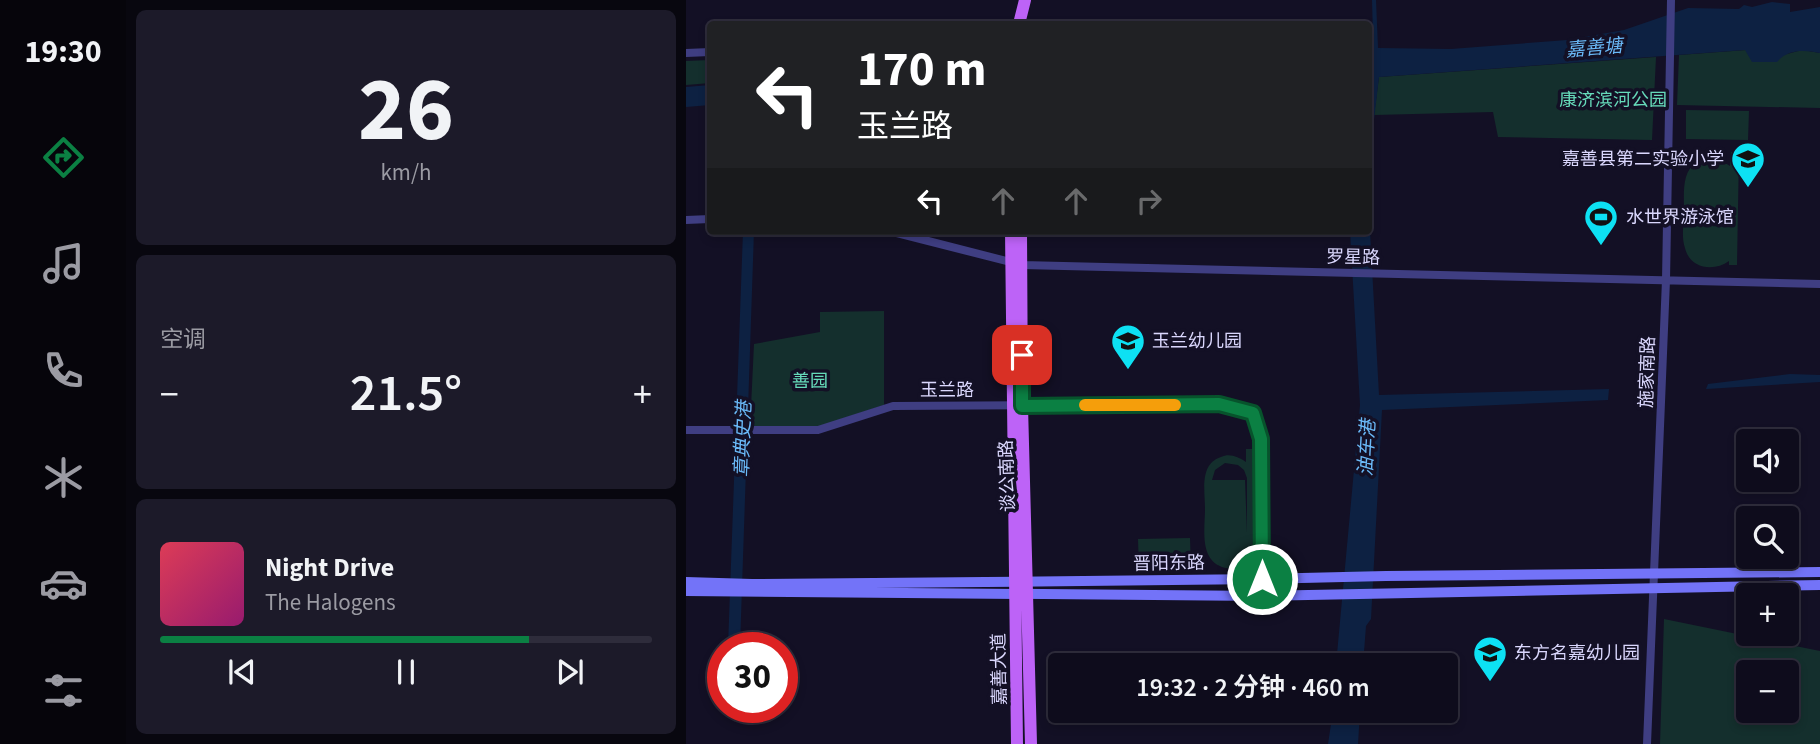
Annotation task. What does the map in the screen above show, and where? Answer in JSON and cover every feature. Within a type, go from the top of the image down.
[{"type":"main road","points":[[1020,21],[1025,0]]},
{"type":"main road","points":[[1028,21],[1032,0]]},
{"type":"main road","name":"谈公南路","points":[[1012,235],[1017,264]]},
{"type":"main road","name":"谈公南路","points":[[1021,235],[1017,264],[1017,406],[1022,588]]},
{"type":"main road","name":"晋阳东路","points":[[1022,588],[1332,576],[1820,572]]},
{"type":"main road","name":"晋阳东路","points":[[686,582],[751,588],[1022,588],[1327,595],[1820,585]]},
{"type":"main road","name":"晋阳东路","points":[[686,591],[721,587]]},
{"type":"main road","name":"嘉善大道","points":[[1017,744],[1022,588]]},
{"type":"main road","name":"嘉善大道","points":[[1022,588],[1031,744]]},
{"type":"street","name":"施家南路","points":[[1647,744],[1666,279],[1671,0]]},
{"type":"street","points":[[686,53],[707,52]]},
{"type":"street","points":[[686,220],[707,219]]},
{"type":"street","name":"罗星路","points":[[905,235],[1017,264],[1820,284]]},
{"type":"street","name":"玉兰路","points":[[686,430],[818,430],[893,406],[1219,404],[1253,413],[1261,439],[1262,579]]},
{"type":"green space","name":"康济滨河公园","points":[[1746,50],[1783,55],[1802,50],[1820,53],[1820,108],[1677,105],[1679,55]]},
{"type":"green space","name":"康济滨河公园","points":[[1656,57],[1652,140],[1498,137],[1493,112],[1374,115],[1379,77]]},
{"type":"green space","points":[[707,60],[707,83],[686,85],[686,61]]},
{"type":"green space","points":[[1686,110],[1749,111],[1748,140],[1686,139]]},
{"type":"green space","points":[[1731,152],[1739,152],[1737,265],[1729,265],[1729,261],[1716,267],[1703,266],[1692,260],[1684,244],[1685,181],[1693,165],[1705,160],[1730,166]]},
{"type":"green space","name":"善园","points":[[884,311],[884,405],[817,427],[750,428],[754,344],[820,332],[820,312]]},
{"type":"green space","points":[[1246,449],[1253,449],[1255,568],[1247,568],[1247,561],[1225,568],[1210,557],[1205,542],[1206,472],[1214,461],[1228,455],[1246,462]],"holes":[[[1225,463],[1238,465],[1247,478],[1247,533],[1245,480],[1212,480],[1215,470]]]},
{"type":"green space","points":[[1190,538],[1191,569],[1139,569],[1138,539]]},
{"type":"green space","points":[[1664,619],[1736,634],[1736,646],[1796,646],[1820,651],[1820,744],[1660,744]]},
{"type":"water","name":"嘉善塘","points":[[1372,0],[1376,0],[1378,48],[1451,49],[1567,40],[1624,30],[1688,8],[1739,9],[1744,5],[1752,7],[1772,2],[1790,4],[1790,12],[1820,7],[1820,53],[1797,52],[1786,55],[1777,62],[1752,62],[1745,50],[1379,77],[1372,137]]},
{"type":"water","points":[[707,85],[707,105],[686,107],[686,87]]},
{"type":"water","name":"章典史港","points":[[743,235],[754,235],[741,632],[729,632]]},
{"type":"water","name":"油车港","points":[[1350,235],[1370,235],[1379,395],[1609,389],[1608,400],[1382,410],[1371,619],[1366,626],[1364,653],[1337,653],[1360,405]]},
{"type":"water","points":[[1790,374],[1820,375],[1820,382],[1706,389],[1708,384]]},
{"type":"water","points":[[1331,723],[1359,723],[1358,744],[1328,744]]},
{"type":"slow traffic","points":[[1085,405],[1175,405]]},
{"type":"place","name":"嘉善县第二实验小学","points":[[1748,189]]},
{"type":"place","name":"水世界游泳馆","points":[[1601,247]]},
{"type":"place","name":"玉兰幼儿园","points":[[1128,371]]},
{"type":"place","name":"东方名嘉幼儿园","points":[[1490,683]]},
{"type":"route","points":[[1022,355],[1022,406],[1219,404],[1253,413],[1261,439],[1262,579]]}]
